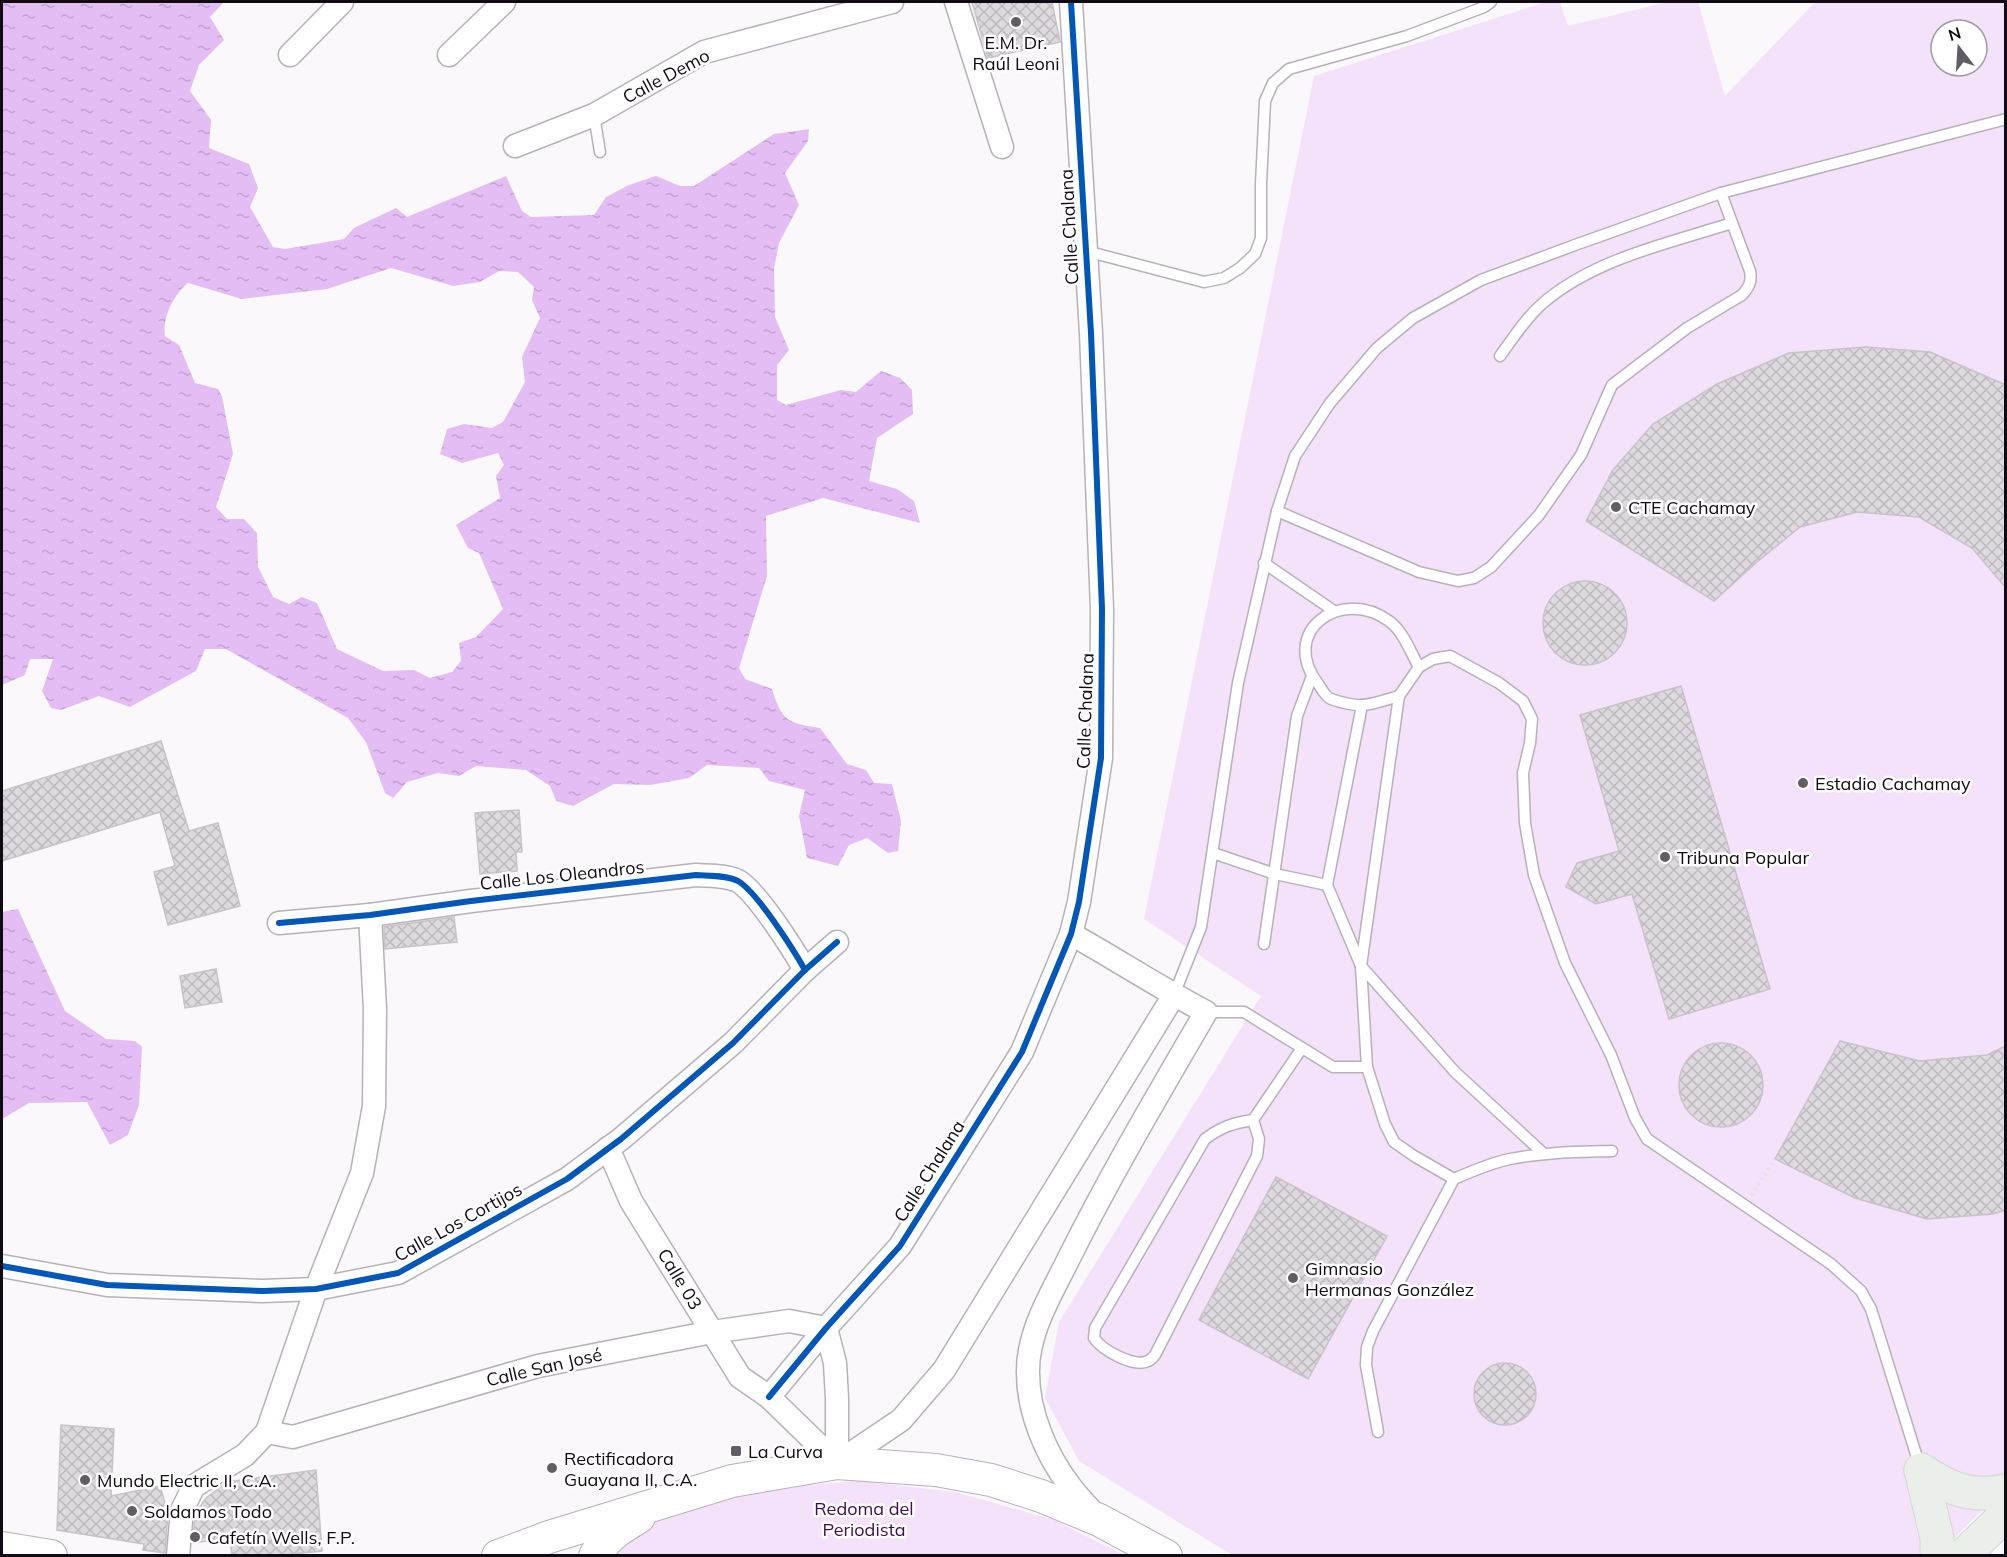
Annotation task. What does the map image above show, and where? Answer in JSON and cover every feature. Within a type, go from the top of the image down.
[{"type":"main road","points":[[498,1556],[549,1537],[732,1481],[837,1463],[936,1470],[991,1480],[1041,1496],[1099,1520],[1166,1556]]},
{"type":"main road","points":[[1921,1470],[1945,1486],[1969,1494],[2006,1491]]},
{"type":"main road","points":[[1921,1470],[1937,1538],[1937,1556]]},
{"type":"main road","points":[[595,1556],[599,1547],[623,1526],[671,1498]]},
{"type":"main road","points":[[1963,1556],[2006,1514]]},
{"type":"main road","points":[[2,1548],[51,1556]]},
{"type":"street","points":[[290,55],[342,2]]},
{"type":"street","points":[[449,55],[504,2]]},
{"type":"street","name":"Calle Demo","points":[[515,146],[594,115],[704,52],[892,2]]},
{"type":"street","points":[[956,2],[1002,147]]},
{"type":"street","name":"Calle Chalana","points":[[769,1397],[826,1328],[900,1246],[1022,1053],[1071,933],[1079,902],[1101,758],[1102,609],[1086,251],[1071,2]]},
{"type":"street","name":"Calle Los Oleandros","points":[[279,923],[370,915],[696,875],[716,876],[737,881],[751,893],[788,941],[805,970]]},
{"type":"street","points":[[178,1556],[182,1510],[194,1486],[245,1455],[267,1432],[316,1289],[362,1173],[374,1106],[375,1009],[370,915]]},
{"type":"street","points":[[1071,933],[1206,1012],[1093,1211],[1033,1336],[1028,1372],[1033,1410],[1048,1450],[1070,1486],[1099,1520]]},
{"type":"street","name":"Calle Los Cortijos","points":[[2,1266],[107,1285],[263,1292],[316,1289],[398,1273],[567,1179],[608,1148],[733,1043],[805,970],[837,942]]},
{"type":"street","points":[[837,1463],[901,1420],[944,1371],[1174,995]]},
{"type":"street","name":"Calle 03","points":[[608,1148],[632,1201],[740,1377],[769,1397],[837,1463]]},
{"type":"street","name":"Calle San José","points":[[267,1432],[292,1437],[538,1366],[712,1332],[789,1321],[826,1328]]},
{"type":"street","points":[[826,1328],[835,1363],[837,1463]]},
{"type":"lane","points":[[1086,251],[1204,282],[1224,278],[1240,268],[1255,254],[1261,238],[1265,101],[1273,83],[1289,69],[1407,36],[1484,7],[1491,2]]},
{"type":"lane","points":[[594,115],[600,152]]},
{"type":"lane","points":[[1174,995],[1201,927],[1238,683],[1277,511],[1295,456],[1329,403],[1377,348],[1413,318],[1481,280],[1721,193],[2006,119]]},
{"type":"lane","points":[[1277,511],[1419,572],[1458,581],[1474,578],[1491,567],[1539,515],[1581,455],[1612,385],[1687,328],[1742,295],[1749,287],[1750,271],[1721,193]]},
{"type":"lane","points":[[1500,356],[1542,303],[1594,269],[1732,223]]},
{"type":"lane","points":[[1264,563],[1334,611]]},
{"type":"lane","points":[[1399,696],[1362,705],[1330,699],[1312,676],[1304,652],[1309,631],[1334,611],[1355,608],[1375,612],[1390,622],[1404,637],[1419,667]]},
{"type":"lane","points":[[1454,1179],[1394,1142],[1385,1124],[1367,1067],[1361,966],[1399,696],[1419,667],[1433,659],[1450,656],[1499,684],[1523,701],[1532,719],[1530,743],[1523,773],[1525,823],[1534,875],[1565,963],[1611,1055],[1635,1118],[1647,1139],[1831,1264],[1861,1291],[1871,1309],[1921,1470]]},
{"type":"lane","points":[[1264,944],[1297,717],[1312,676]]},
{"type":"lane","points":[[1362,705],[1327,885],[1361,966],[1455,1072],[1544,1154]]},
{"type":"lane","points":[[1213,854],[1275,874],[1327,885]]},
{"type":"lane","points":[[1206,1012],[1244,1012],[1334,1067],[1367,1067]]},
{"type":"lane","points":[[1253,1120],[1259,1139],[1257,1156],[1155,1355],[1147,1362],[1136,1362],[1100,1347],[1094,1338],[1095,1328],[1205,1139],[1218,1129],[1253,1120],[1302,1048]]},
{"type":"lane","points":[[1378,1432],[1366,1365],[1367,1347],[1378,1321],[1454,1179],[1479,1168],[1510,1159],[1544,1154],[1612,1151]]},
{"type":"path","points":[[1745,1206],[1775,1159]]},
{"type":"green space","name":"CTE Cachamay","points":[[1546,2],[1560,2],[1568,26],[1668,2],[1698,2],[1725,96],[1815,2],[2005,2],[2005,1487],[1938,1555],[1232,1555],[1079,1461],[1045,1398],[1059,1322],[1261,996],[1144,919],[1314,76]]},
{"type":"green space","name":"Redoma del Periodista","points":[[859,1481],[955,1492],[1054,1520],[1124,1555],[605,1556],[628,1529],[754,1489]]},
{"type":"water","points":[[2,2],[224,2],[210,17],[224,40],[199,65],[190,91],[211,120],[209,148],[249,164],[258,188],[250,207],[273,247],[285,249],[344,239],[354,228],[396,208],[407,217],[506,176],[522,211],[531,217],[594,215],[606,197],[629,185],[656,176],[680,186],[694,186],[774,134],[809,129],[808,141],[785,173],[799,205],[779,243],[774,268],[775,317],[789,350],[777,365],[777,400],[786,405],[841,390],[856,392],[881,371],[900,378],[912,390],[913,414],[877,438],[869,481],[897,489],[914,501],[920,523],[823,498],[766,516],[767,576],[739,668],[745,679],[772,689],[779,708],[787,719],[820,728],[847,764],[866,770],[874,783],[892,784],[901,821],[898,851],[888,853],[867,838],[849,845],[838,866],[807,858],[799,816],[805,790],[769,781],[759,768],[707,765],[689,778],[650,785],[614,784],[573,806],[556,801],[550,786],[526,770],[476,766],[459,776],[438,773],[407,782],[393,798],[385,793],[366,742],[348,718],[226,649],[205,649],[196,671],[130,707],[99,696],[61,710],[51,708],[42,691],[53,659],[30,659],[25,675],[2,685]],"holes":[[[391,268],[453,286],[480,282],[499,271],[518,272],[534,287],[532,300],[540,318],[522,357],[525,382],[503,422],[492,428],[464,424],[447,429],[440,454],[462,463],[498,453],[504,465],[496,476],[500,498],[456,525],[468,548],[479,553],[503,609],[476,637],[459,643],[461,661],[452,672],[430,678],[414,670],[383,671],[337,649],[317,603],[302,597],[289,604],[273,597],[258,567],[257,533],[244,519],[227,519],[216,507],[233,454],[222,396],[218,389],[195,383],[179,345],[165,336],[165,322],[178,293],[188,283],[242,299],[327,289]]]},
{"type":"water","points":[[18,909],[65,1011],[106,1039],[135,1041],[142,1047],[139,1105],[128,1135],[110,1145],[87,1102],[29,1103],[2,1119],[2,912]]},
{"type":"building","name":"E.M. Dr. Raúl Leoni","points":[[972,2],[1052,2],[1060,42],[988,58]]},
{"type":"building","points":[[1866,347],[1930,352],[2006,385],[2006,588],[1972,548],[1919,517],[1857,512],[1800,527],[1714,601],[1586,521],[1613,470],[1653,424],[1717,384],[1789,353]]},
{"type":"building","points":[[1577,581],[1593,581],[1609,588],[1620,599],[1627,615],[1624,639],[1615,653],[1593,665],[1577,665],[1561,658],[1550,647],[1543,631],[1543,615],[1550,599],[1561,588]]},
{"type":"building","name":"Tribuna Popular","points":[[1681,686],[1770,989],[1669,1019],[1632,894],[1596,904],[1566,887],[1577,863],[1619,851],[1580,715]]},
{"type":"building","points":[[161,741],[189,831],[218,823],[240,906],[168,925],[154,872],[175,866],[160,812],[2,861],[2,791]]},
{"type":"building","points":[[519,810],[522,852],[516,852],[517,871],[480,874],[475,813]]},
{"type":"building","points":[[454,917],[457,942],[385,949],[384,927]]},
{"type":"building","points":[[216,969],[222,1002],[185,1008],[180,976]]},
{"type":"building","points":[[1840,1041],[1920,1061],[1987,1055],[2006,1046],[2006,1210],[1993,1214],[1927,1219],[1855,1198],[1775,1159]]},
{"type":"building","points":[[1721,1043],[1737,1046],[1751,1055],[1760,1069],[1763,1085],[1760,1101],[1751,1115],[1737,1124],[1721,1127],[1705,1124],[1691,1115],[1682,1101],[1679,1085],[1682,1069],[1691,1055],[1705,1046]]},
{"type":"building","name":"Gimnasio Hermanas González","points":[[1276,1177],[1387,1236],[1308,1379],[1199,1320]]},
{"type":"building","points":[[1499,1363],[1511,1363],[1527,1372],[1534,1382],[1536,1394],[1534,1406],[1527,1416],[1511,1425],[1499,1425],[1488,1420],[1479,1411],[1474,1400],[1474,1388],[1479,1377],[1488,1368]]},
{"type":"building","name":"Mundo Electric II, C.A.","points":[[61,1425],[114,1429],[111,1496],[160,1486],[168,1513],[165,1553],[143,1550],[144,1544],[57,1530]]},
{"type":"building","points":[[316,1470],[322,1551],[274,1556],[232,1556],[230,1538],[193,1543],[195,1514],[206,1498],[227,1482]]},
{"type":"cycle path","points":[[769,1397],[826,1328],[900,1246],[1022,1052],[1071,934],[1079,902],[1101,758],[1102,609],[1091,333],[1071,2]]},
{"type":"cycle path","points":[[279,923],[370,915],[696,875],[717,876],[738,881],[746,887],[784,936],[805,970]]},
{"type":"cycle path","points":[[2,1266],[107,1285],[263,1291],[316,1289],[398,1273],[567,1179],[621,1139],[733,1043],[805,970],[837,942]]},
{"type":"place","name":"E.M. Dr. Raúl Leoni","points":[[1016,22]]},
{"type":"place","name":"CTE Cachamay","points":[[1616,507]]},
{"type":"place","name":"Estadio Cachamay","points":[[1803,783]]},
{"type":"place","name":"Tribuna Popular","points":[[1665,857]]},
{"type":"place","name":"Gimnasio Hermanas González","points":[[1293,1278]]},
{"type":"place","name":"La Curva","points":[[736,1451]]},
{"type":"place","name":"Rectificadora Guayana II, C.A.","points":[[552,1468]]},
{"type":"place","name":"Mundo Electric II, C.A.","points":[[85,1480]]},
{"type":"place","name":"Soldamos Todo","points":[[132,1511]]},
{"type":"place","name":"Cafetín Wells, F.P.","points":[[195,1537]]}]
